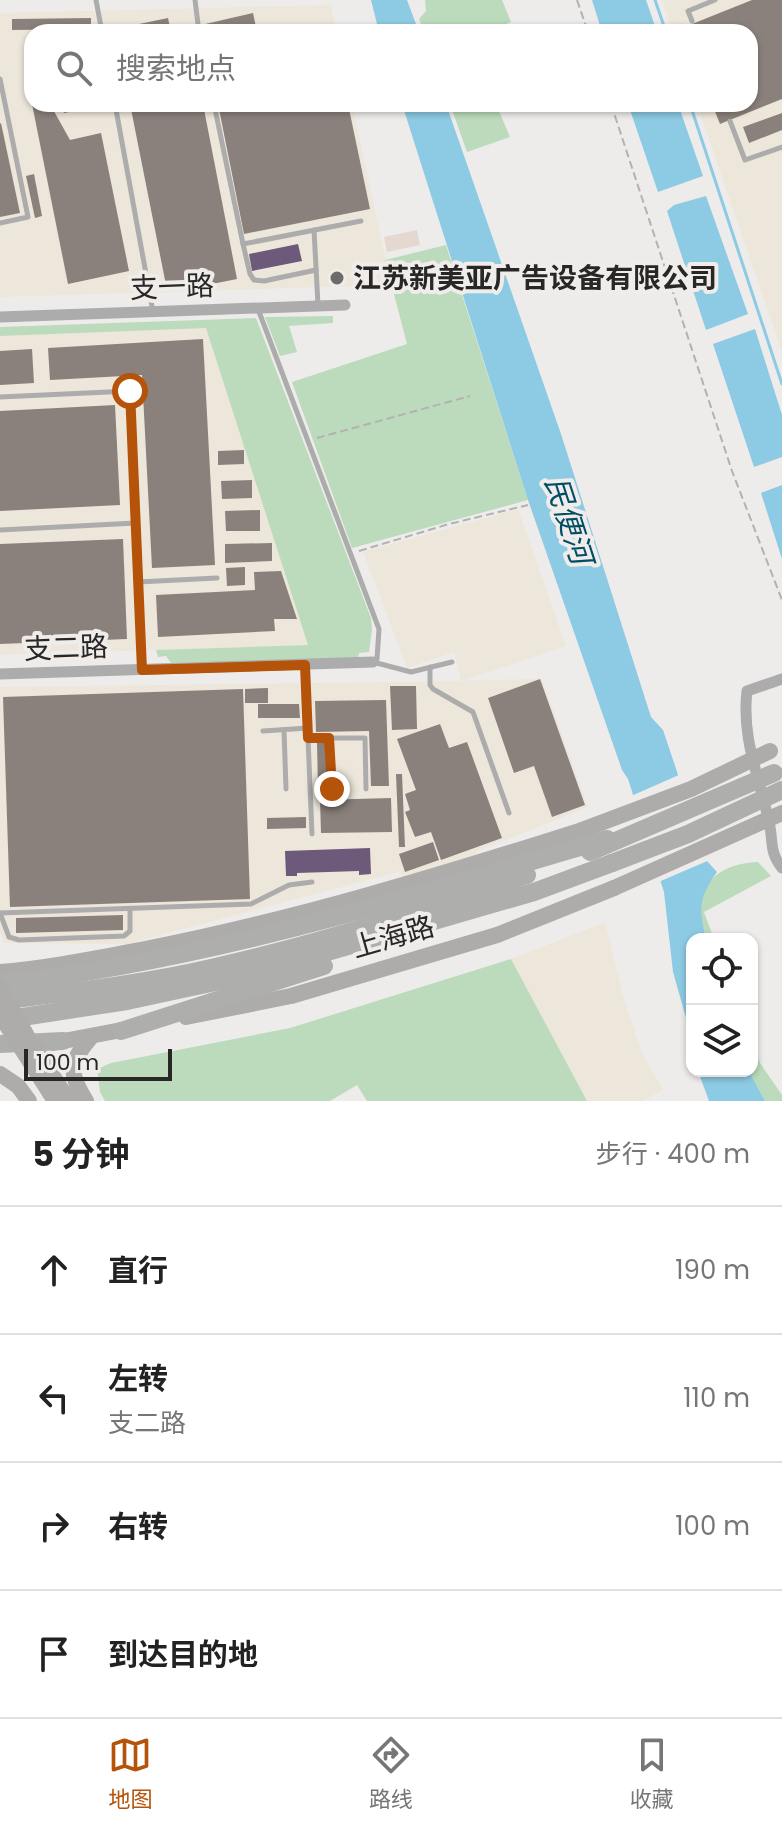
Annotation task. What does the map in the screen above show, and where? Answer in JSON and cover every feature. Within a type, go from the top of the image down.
[{"type":"highway","name":"上海路","points":[[0,1001],[118,986],[225,965],[364,929],[587,842],[659,823],[779,777]]},
{"type":"highway","name":"上海路","points":[[0,1017],[127,1001],[200,987],[534,892],[688,834],[779,777]]},
{"type":"highway","points":[[0,986],[209,947],[366,908],[587,842]]},
{"type":"highway","points":[[121,1031],[482,917],[534,892]]},
{"type":"highway","points":[[0,1044],[63,1041]]},
{"type":"main road","name":"上海路","points":[[0,972],[240,930],[587,842],[776,748]]},
{"type":"main road","name":"上海路","points":[[0,1053],[291,996],[497,935],[614,888],[782,813]]},
{"type":"main road","points":[[0,961],[6,966],[39,967]]},
{"type":"main road","points":[[0,986],[27,1036],[69,1101]]},
{"type":"main road","points":[[0,1017],[55,1101]]},
{"type":"main road","points":[[86,1101],[72,1070],[76,1055],[91,1037]]},
{"type":"main road","points":[[0,1074],[18,1086],[29,1101]]},
{"type":"street","name":"支一路","points":[[0,317],[345,305]]},
{"type":"street","name":"支二路","points":[[0,674],[373,662]]},
{"type":"street","points":[[780,863],[771,849],[771,830],[746,739],[745,708],[747,691],[782,679]]},
{"type":"lane","points":[[96,0],[100,24]]},
{"type":"lane","points":[[195,0],[198,24]]},
{"type":"lane","points":[[692,21],[688,11],[715,0]]},
{"type":"lane","points":[[0,79],[28,217],[0,223]]},
{"type":"lane","points":[[116,112],[154,312]]},
{"type":"lane","points":[[216,112],[250,274],[254,280],[264,281],[316,270]]},
{"type":"lane","points":[[730,121],[745,160],[782,147]]},
{"type":"lane","points":[[243,244],[361,221]]},
{"type":"lane","points":[[314,230],[318,306]]},
{"type":"lane","points":[[258,308],[379,629],[377,659],[373,662]]},
{"type":"lane","points":[[0,397],[130,391],[142,670]]},
{"type":"lane","points":[[0,530],[136,523]]},
{"type":"lane","points":[[138,582],[217,578]]},
{"type":"lane","points":[[373,662],[411,672],[452,662]]},
{"type":"lane","points":[[305,665],[312,834]]},
{"type":"lane","points":[[430,667],[430,685],[433,689],[460,702],[475,717],[509,813]]},
{"type":"lane","points":[[263,731],[308,728]]},
{"type":"lane","points":[[284,730],[286,789]]},
{"type":"lane","points":[[308,738],[365,738],[366,789]]},
{"type":"lane","points":[[329,738],[332,789]]},
{"type":"lane","points":[[130,909],[130,931],[124,936],[12,940],[0,912],[251,904],[289,885],[312,882]]},
{"type":"path","points":[[577,0],[585,24]]},
{"type":"path","points":[[614,112],[732,471],[782,600]]},
{"type":"path","points":[[308,440],[470,396]]},
{"type":"path","points":[[350,553],[528,505]]},
{"type":"shaded area","points":[[662,0],[782,0],[782,352],[700,112],[758,112],[758,24],[670,24]]},
{"type":"shaded area","points":[[331,5],[335,24],[24,24],[24,112],[354,112],[391,285],[0,297],[0,13]]},
{"type":"shaded area","points":[[206,327],[308,645],[0,655],[0,336]]},
{"type":"shaded area","points":[[518,509],[566,646],[465,680],[542,679],[588,807],[476,852],[478,859],[411,884],[398,872],[127,944],[4,943],[0,932],[0,687],[461,681],[454,652],[407,668],[363,552]]},
{"type":"shaded area","points":[[605,922],[623,996],[642,1053],[663,1090],[643,1101],[587,1101],[511,959]]},
{"type":"green space","points":[[425,0],[502,0],[511,22],[421,24],[419,19],[426,11]]},
{"type":"green space","points":[[453,112],[499,112],[510,137],[467,152]]},
{"type":"green space","points":[[446,245],[528,500],[352,548],[292,382],[407,344],[385,260]]},
{"type":"green space","points":[[333,316],[333,323],[289,326],[297,352],[280,356],[265,317]]},
{"type":"green space","points":[[256,318],[371,618],[369,652],[359,653],[358,659],[171,663],[166,656],[158,657],[156,650],[308,645],[206,328],[0,336],[0,327]]},
{"type":"green space","points":[[758,862],[771,876],[704,912],[712,933],[704,933],[700,912],[706,887],[719,873],[737,865]]},
{"type":"green space","points":[[511,959],[587,1101],[367,1101],[357,1085],[330,1101],[105,1101],[100,1092],[97,1069],[111,1063],[290,1028]]},
{"type":"green space","points":[[758,1058],[782,1095],[782,1101],[765,1101],[752,1077],[758,1077]]},
{"type":"water","points":[[371,0],[407,0],[416,24],[377,24]]},
{"type":"water","points":[[592,0],[646,0],[654,24],[600,24]]},
{"type":"water","name":"民便河","points":[[405,112],[449,112],[561,434],[651,717],[663,730],[707,861],[717,872],[703,897],[705,933],[686,933],[686,1018],[673,972],[664,892],[628,779],[622,770],[528,500]]},
{"type":"water","points":[[631,112],[681,112],[703,176],[658,192]]},
{"type":"water","points":[[706,196],[748,314],[706,330],[667,211],[674,205]]},
{"type":"water","points":[[755,329],[782,415],[782,457],[754,467],[713,344]]},
{"type":"water","points":[[782,485],[782,559],[761,493]]},
{"type":"water","points":[[700,1077],[752,1077],[765,1101],[709,1101]]},
{"type":"pier","points":[[681,774],[712,859],[656,883],[629,797]]},
{"type":"building: 办公","points":[[298,244],[302,261],[252,271],[249,254]]},
{"type":"building: 办公","points":[[370,848],[371,874],[359,875],[359,871],[286,876],[285,851]]},
{"type":"building: 工业","points":[[752,0],[782,0],[782,99],[758,109],[758,24],[692,24]]},
{"type":"building: 工业","points":[[253,13],[255,24],[205,24]]},
{"type":"building: 工业","points":[[91,18],[91,24],[24,24],[24,30],[12,30],[12,19]]},
{"type":"building: 工业","points":[[168,18],[169,24],[139,24]]},
{"type":"building: 工业","points":[[34,112],[54,112],[70,140],[101,133],[129,271],[68,284]]},
{"type":"building: 工业","points":[[132,112],[205,112],[237,279],[202,286],[201,278],[166,285]]},
{"type":"building: 工业","points":[[220,112],[350,112],[370,209],[244,234]]},
{"type":"building: 工业","points":[[715,112],[750,112],[720,124]]},
{"type":"building: 工业","points":[[782,113],[782,130],[749,143],[743,127]]},
{"type":"building: 工业","points":[[0,124],[20,213],[0,217]]},
{"type":"building: 工业","points":[[34,174],[42,216],[35,218],[26,176]]},
{"type":"building: 工业","points":[[203,339],[215,565],[152,568],[142,375],[50,380],[48,348]]},
{"type":"building: 工业","points":[[32,349],[34,383],[0,385],[0,351]]},
{"type":"building: 工业","points":[[115,405],[120,505],[0,511],[0,411]]},
{"type":"building: 工业","points":[[244,450],[244,464],[218,465],[218,451]]},
{"type":"building: 工业","points":[[252,480],[252,498],[222,499],[221,481]]},
{"type":"building: 工业","points":[[260,510],[260,531],[226,531],[225,511]]},
{"type":"building: 工业","points":[[123,539],[127,639],[0,644],[0,544]]},
{"type":"building: 工业","points":[[272,543],[272,561],[225,563],[225,544]]},
{"type":"building: 工业","points":[[245,567],[245,585],[227,586],[226,568]]},
{"type":"building: 工业","points":[[281,571],[297,619],[274,619],[275,631],[158,637],[156,595],[255,590],[254,572]]},
{"type":"building: 工业","points":[[540,679],[585,805],[552,817],[534,766],[514,773],[488,698]]},
{"type":"building: 工业","points":[[390,686],[416,686],[417,729],[392,730]]},
{"type":"building: 工业","points":[[268,688],[268,703],[245,703],[245,689]]},
{"type":"building: 工业","points":[[243,689],[250,899],[10,907],[3,697]]},
{"type":"building: 工业","points":[[386,700],[389,786],[371,786],[369,731],[316,732],[315,701]]},
{"type":"building: 工业","points":[[258,704],[299,704],[300,718],[258,718]]},
{"type":"building: 工业","points":[[440,724],[449,748],[467,742],[502,838],[441,860],[431,832],[415,837],[405,812],[410,810],[405,794],[416,790],[397,739]]},
{"type":"building: 工业","points":[[326,741],[328,789],[318,789],[317,742]]},
{"type":"building: 工业","points":[[396,774],[402,774],[405,847],[399,847]]},
{"type":"building: 工业","points":[[391,798],[392,832],[321,833],[320,800]]},
{"type":"building: 工业","points":[[306,817],[306,828],[267,829],[267,818]]},
{"type":"building: 工业","points":[[433,842],[439,860],[405,872],[399,854]]},
{"type":"building: 工业","points":[[123,915],[123,930],[16,933],[16,918]]},
{"type":"building: 其他","points":[[417,230],[420,245],[387,252],[384,237]]},
{"type":"waterway","points":[[655,0],[663,24]]},
{"type":"waterway","points":[[693,112],[782,384]]},
{"type":"place","name":"江苏新美亚广告设备有限公司","points":[[337,278]]},
{"type":"route","points":[[130,391],[142,670],[305,665],[308,738],[329,738],[332,789]]}]
